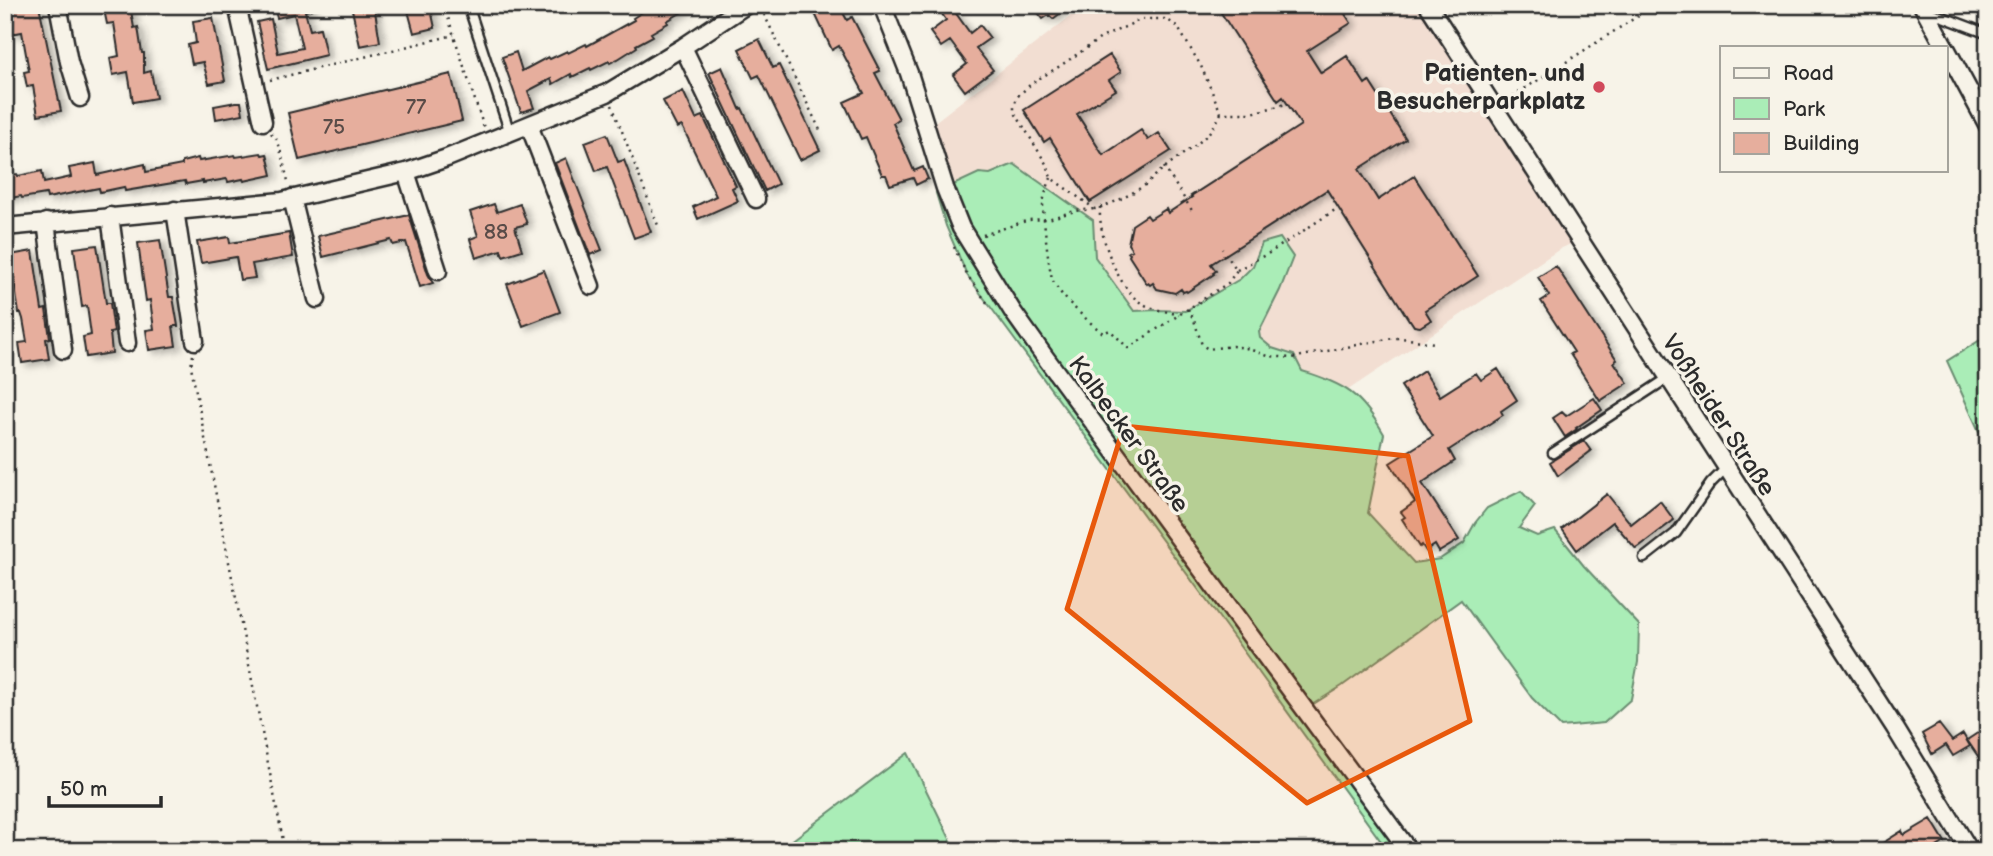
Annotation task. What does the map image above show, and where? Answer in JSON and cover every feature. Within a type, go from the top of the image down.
[{"type":"street","points":[[58,5],[69,62],[80,97]]},
{"type":"street","points":[[237,5],[263,122]]},
{"type":"street","points":[[5,227],[282,201],[406,172],[607,93],[746,5]]},
{"type":"street","name":"Kalbecker Straße","points":[[882,5],[909,73],[945,188],[967,240],[1013,313],[1409,851]]},
{"type":"street","name":"Voßheider Straße","points":[[1428,5],[1895,728],[1970,851]]},
{"type":"street","points":[[1923,7],[1944,46]]},
{"type":"street","points":[[683,47],[756,199]]},
{"type":"street","points":[[1948,53],[1988,126]]},
{"type":"street","points":[[528,125],[591,286]]},
{"type":"street","points":[[406,172],[438,271]]},
{"type":"street","points":[[292,198],[317,299]]},
{"type":"street","points":[[175,210],[195,341]]},
{"type":"street","points":[[110,216],[127,343]]},
{"type":"street","points":[[46,222],[63,350]]},
{"type":"street","points":[[1979,851],[1988,846]]},
{"type":"lane","points":[[468,5],[510,133]]},
{"type":"lane","points":[[1923,7],[1988,34]]},
{"type":"lane","points":[[1553,453],[1668,378]]},
{"type":"lane","points":[[1644,558],[1676,533],[1711,482],[1726,468]]},
{"type":"path","points":[[444,5],[487,142]]},
{"type":"path","points":[[760,5],[820,130]]},
{"type":"path","points":[[1495,108],[1655,5]]},
{"type":"path","points":[[967,240],[1029,220],[1043,219],[1109,205],[1147,184],[1164,167],[1193,149],[1216,124],[1221,113],[1201,66],[1177,26],[1166,19],[1142,19],[1101,38],[1032,83],[1017,97],[1014,106],[1014,111],[1048,167],[1051,178],[1044,201],[1043,219],[1052,280],[1066,298],[1103,333],[1110,330],[1128,348],[1228,283],[1237,270],[1271,252],[1338,208]]},
{"type":"path","points":[[255,83],[454,35]]},
{"type":"path","points":[[607,93],[659,228]]},
{"type":"path","points":[[1221,113],[1252,113],[1286,104]]},
{"type":"path","points":[[263,122],[278,141],[292,198]]},
{"type":"path","points":[[1164,167],[1193,212]]},
{"type":"path","points":[[1051,178],[1097,208],[1111,259],[1137,300],[1179,315]]},
{"type":"path","points":[[1222,249],[1237,270]]},
{"type":"path","points":[[1188,309],[1202,345],[1208,349],[1232,346],[1268,356],[1292,358],[1392,338],[1434,343]]},
{"type":"path","points":[[195,341],[191,366],[285,851]]},
{"type":"highlighted area","points":[[1124,426],[1408,456],[1470,721],[1307,803],[1067,609]]},
{"type":"shaded area","points":[[1085,5],[1428,5],[1579,240],[1560,249],[1160,515],[961,228],[927,128]]},
{"type":"green space","points":[[1014,164],[1093,220],[1095,257],[1134,311],[1185,311],[1240,279],[1253,266],[1262,243],[1280,238],[1293,257],[1259,332],[1260,338],[1272,348],[1294,355],[1302,371],[1350,392],[1376,420],[1384,434],[1368,513],[1414,563],[1440,559],[1464,543],[1487,508],[1521,491],[1535,506],[1519,528],[1537,536],[1555,530],[1584,566],[1639,625],[1638,662],[1631,699],[1604,723],[1561,727],[1532,698],[1461,600],[1342,686],[1304,710],[1409,851],[1388,851],[967,275],[946,226],[936,193],[979,173],[990,174]]},
{"type":"green space","points":[[1988,335],[1988,451],[1947,361]]},
{"type":"green space","points":[[908,753],[956,851],[778,851]]},
{"type":"building","points":[[5,5],[39,5],[61,111],[38,115],[33,86],[27,87],[24,72],[29,71],[22,32],[11,34]]},
{"type":"building","points":[[103,5],[130,5],[134,28],[138,27],[144,53],[144,73],[151,71],[156,98],[133,102],[128,72],[113,75],[110,58],[119,56],[114,23],[107,24]]},
{"type":"building","points":[[311,5],[312,9],[305,11],[310,30],[320,28],[326,55],[268,69],[257,22],[271,19],[278,53],[302,48],[294,14],[277,18],[274,7]]},
{"type":"building","points":[[351,5],[374,5],[380,42],[360,46]]},
{"type":"building","points":[[430,5],[435,28],[414,33],[407,7]]},
{"type":"building","points":[[653,5],[694,5],[667,21],[668,23],[651,33],[653,36],[618,59],[572,77],[571,74],[553,84],[551,79],[528,91],[534,108],[521,112],[502,57],[516,52],[522,71],[548,57],[550,59],[586,44],[587,46],[634,20],[633,18]]},
{"type":"building","points":[[811,5],[839,5],[847,20],[852,17],[880,71],[875,73],[899,119],[893,123],[914,171],[923,167],[928,179],[916,185],[913,178],[890,185],[886,175],[882,175],[866,137],[861,139],[844,102],[864,93],[839,46],[832,50]]},
{"type":"building","points":[[948,5],[970,33],[980,25],[990,38],[976,48],[993,70],[965,91],[953,75],[967,64],[950,41],[941,47],[930,32],[946,20],[940,11]]},
{"type":"building","points":[[1032,5],[1071,5],[1053,19],[1049,15],[1043,19]]},
{"type":"building","points":[[1216,5],[1240,5],[1244,12],[1255,5],[1339,5],[1351,23],[1307,51],[1321,73],[1347,56],[1365,84],[1369,81],[1406,139],[1359,169],[1378,200],[1414,176],[1478,276],[1425,310],[1431,320],[1420,327],[1414,326],[1409,320],[1327,190],[1211,264],[1216,271],[1214,274],[1187,292],[1181,289],[1175,293],[1157,289],[1153,283],[1147,284],[1129,256],[1128,252],[1132,250],[1128,244],[1132,225],[1147,215],[1150,219],[1166,209],[1168,213],[1301,125],[1283,97],[1278,101]]},
{"type":"building","points":[[213,18],[225,81],[209,84],[203,62],[192,64],[188,45],[196,43],[193,21]]},
{"type":"building","points":[[759,39],[773,68],[779,65],[820,150],[800,160],[759,75],[753,78],[739,49]]},
{"type":"building","points":[[1110,55],[1121,72],[1109,80],[1116,90],[1077,114],[1103,155],[1141,130],[1148,140],[1159,133],[1171,151],[1090,202],[1050,138],[1044,142],[1024,110]]},
{"type":"building","points":[[722,67],[778,184],[765,191],[709,73]]},
{"type":"building","points":[[451,74],[462,121],[299,160],[288,113]]},
{"type":"building","points":[[683,91],[696,119],[703,116],[736,186],[732,188],[738,201],[698,219],[693,207],[716,196],[682,126],[677,128],[663,101]]},
{"type":"building","points":[[241,102],[243,114],[216,119],[214,106]]},
{"type":"building","points":[[607,134],[618,162],[624,160],[651,232],[634,238],[607,167],[596,171],[585,142]]},
{"type":"building","points":[[267,154],[272,175],[244,181],[228,182],[227,179],[186,184],[185,181],[125,191],[124,187],[100,192],[99,188],[47,198],[46,194],[5,199],[5,176],[42,171],[44,183],[71,177],[69,168],[95,163],[97,175],[145,164],[146,172],[182,165],[182,162],[198,158],[199,161]]},
{"type":"building","points":[[566,158],[602,250],[590,255],[555,163]]},
{"type":"building","points":[[494,204],[497,212],[520,204],[527,224],[515,227],[522,250],[503,256],[501,250],[476,258],[470,239],[478,236],[470,212]]},
{"type":"building","points":[[409,215],[433,283],[420,287],[406,242],[393,245],[391,240],[323,257],[318,236]]},
{"type":"building","points":[[289,233],[293,257],[252,264],[255,278],[240,280],[236,257],[201,263],[197,242],[229,237],[230,243]]},
{"type":"building","points":[[160,240],[169,297],[173,297],[178,326],[173,326],[176,346],[149,350],[146,330],[154,329],[150,300],[146,301],[138,243]]},
{"type":"building","points":[[97,245],[106,303],[110,303],[114,332],[110,333],[112,353],[86,357],[83,337],[91,335],[87,306],[82,307],[74,248]]},
{"type":"building","points":[[33,251],[42,310],[46,309],[50,338],[46,339],[49,359],[22,363],[19,343],[27,342],[23,319],[19,313],[10,255]]},
{"type":"building","points":[[1556,266],[1617,360],[1614,362],[1628,383],[1600,401],[1570,354],[1574,352],[1541,301],[1549,296],[1538,277]]},
{"type":"building","points":[[544,270],[560,312],[523,326],[507,284]]},
{"type":"building","points":[[1498,369],[1517,400],[1501,411],[1503,415],[1449,450],[1455,461],[1422,483],[1459,540],[1439,552],[1435,545],[1426,551],[1422,545],[1420,547],[1402,519],[1405,517],[1401,512],[1415,502],[1390,463],[1433,436],[1401,386],[1424,371],[1440,396],[1476,373],[1481,380]]},
{"type":"building","points":[[1594,398],[1602,410],[1565,437],[1553,418],[1562,412],[1566,416]]},
{"type":"building","points":[[1584,441],[1591,451],[1558,476],[1550,462]]},
{"type":"building","points":[[1607,494],[1631,524],[1660,501],[1674,520],[1636,549],[1613,522],[1577,550],[1562,529]]},
{"type":"building","points":[[1939,724],[1952,741],[1963,734],[1970,746],[1953,756],[1946,745],[1932,754],[1922,734]]},
{"type":"building","points":[[1988,726],[1988,771],[1967,740]]},
{"type":"building","points":[[1931,819],[1945,842],[1930,851],[1870,851],[1902,831],[1904,835]]},
{"type":"place","name":"Patienten- und Besucherparkplatz","points":[[1599,87]]}]
